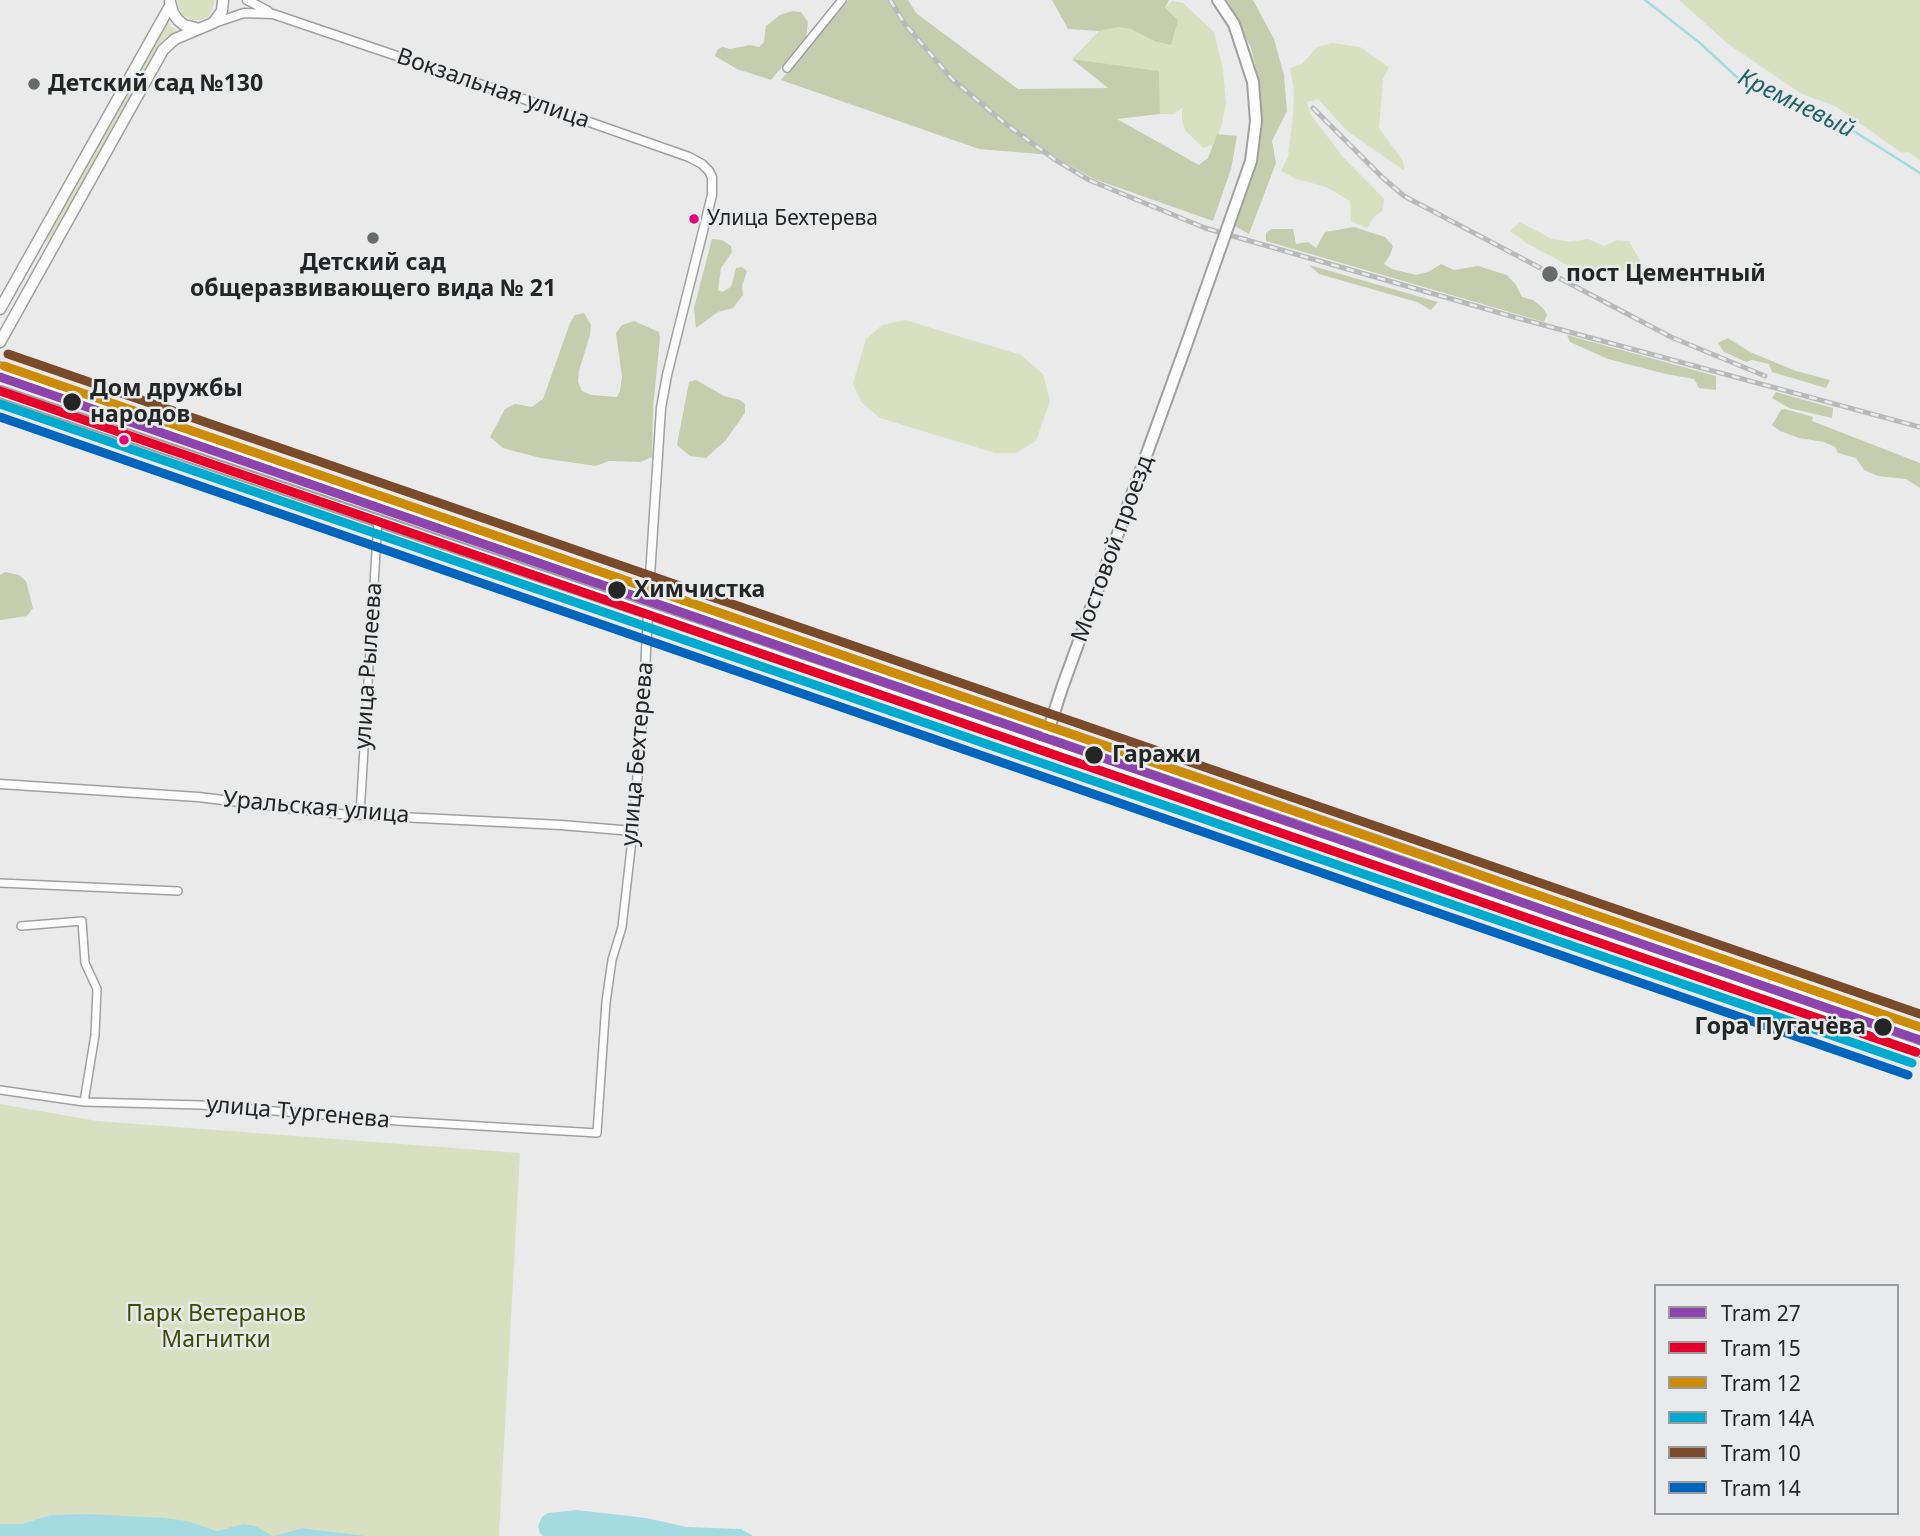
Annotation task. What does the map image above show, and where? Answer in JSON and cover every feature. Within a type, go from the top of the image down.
[{"type":"main road","points":[[0,342],[163,50],[176,39],[213,23],[222,11],[223,0]]},
{"type":"main road","name":"Мостовой проезд","points":[[1043,747],[1251,161],[1256,121],[1253,82],[1234,24],[1218,0]]},
{"type":"main road","points":[[170,3],[178,20],[184,25],[200,28]]},
{"type":"main road","points":[[0,309],[170,3]]},
{"type":"main road","points":[[0,368],[1440,863],[1920,1033]]},
{"type":"main road","points":[[0,391],[1431,878],[1920,1051]]},
{"type":"main road","name":"улица Бехтерева","points":[[648,612],[649,591]]},
{"type":"street","name":"Вокзальная улица","points":[[247,0],[273,14],[677,153],[697,161],[709,170]]},
{"type":"street","points":[[787,68],[842,0]]},
{"type":"street","name":"Вокзальная улица","points":[[213,23],[238,14],[273,14]]},
{"type":"street","name":"улица Бехтерева","points":[[649,591],[661,408],[712,195],[713,185],[709,170]]},
{"type":"street","name":"улица Рылеева","points":[[360,814],[378,519]]},
{"type":"street","name":"улица Бехтерева","points":[[597,1133],[606,1002],[612,960],[622,927],[633,831],[648,612]]},
{"type":"street","name":"Уральская улица","points":[[0,783],[198,797],[340,814],[633,831]]},
{"type":"street","points":[[0,883],[178,891]]},
{"type":"street","points":[[21,926],[82,921],[85,963],[97,989],[95,1035],[84,1102]]},
{"type":"street","name":"улица Тургенева","points":[[0,1090],[84,1102],[201,1105],[425,1123],[597,1133]]},
{"type":"green space","points":[[177,0],[214,0],[214,4],[209,16],[192,20],[181,14]]},
{"type":"green space","points":[[848,0],[908,0],[916,13],[1018,89],[1108,88],[1072,59],[1159,71],[1160,114],[1117,119],[1199,165],[1208,158],[1217,134],[1237,136],[1231,169],[1213,221],[1094,179],[1052,155],[979,149],[781,80]]},
{"type":"green space","points":[[1052,0],[1169,0],[1165,8],[1178,20],[1171,45],[1119,27],[1099,31],[1068,29]]},
{"type":"green space","points":[[1227,0],[1253,0],[1274,39],[1284,75],[1287,111],[1272,141],[1276,163],[1249,234],[1233,225],[1261,124],[1259,81],[1251,48]]},
{"type":"green space","points":[[1679,0],[1920,0],[1920,160],[1908,152],[1902,153],[1835,106],[1802,94],[1728,44]]},
{"type":"green space","points":[[1172,1],[1183,3],[1214,32],[1223,69],[1226,103],[1221,128],[1212,145],[1203,148],[1185,130],[1182,108],[1174,114],[1160,114],[1158,71],[1072,59],[1099,31],[1119,26],[1154,41],[1165,8]]},
{"type":"green space","points":[[792,11],[801,12],[808,22],[806,38],[771,80],[737,69],[715,56],[718,49],[723,47],[759,47],[764,42],[766,26],[780,15]]},
{"type":"green space","points":[[166,17],[170,26],[179,32],[164,40],[158,49],[52,244],[45,240]]},
{"type":"green space","points":[[1332,43],[1360,47],[1389,67],[1383,79],[1379,128],[1403,161],[1405,171],[1347,131],[1318,99],[1307,102],[1311,115],[1343,157],[1384,199],[1383,210],[1367,228],[1351,221],[1350,201],[1326,187],[1296,179],[1281,171],[1288,157],[1293,115],[1294,91],[1290,68],[1302,64],[1317,47]]},
{"type":"green space","points":[[1520,222],[1550,238],[1569,242],[1588,239],[1604,246],[1617,240],[1629,241],[1643,266],[1608,274],[1584,274],[1526,243],[1510,231]]},
{"type":"green space","points":[[1354,227],[1385,237],[1393,246],[1384,264],[1392,269],[1416,275],[1441,264],[1454,270],[1478,266],[1507,275],[1522,297],[1533,300],[1543,308],[1547,315],[1544,322],[1266,241],[1266,233],[1272,229],[1293,229],[1296,244],[1308,242],[1316,248],[1325,232]]},
{"type":"green space","points":[[712,239],[722,240],[731,246],[732,252],[721,268],[718,290],[722,292],[731,287],[736,268],[742,267],[747,271],[742,286],[743,295],[733,308],[718,312],[696,328],[694,308]]},
{"type":"green space","points":[[1309,265],[1438,302],[1431,310],[1417,302],[1319,274]]},
{"type":"green space","points":[[584,313],[591,325],[578,382],[582,391],[591,395],[617,397],[620,391],[622,377],[616,333],[622,325],[634,321],[659,332],[652,457],[640,462],[609,461],[596,466],[517,452],[503,448],[490,437],[505,409],[515,404],[532,407],[543,399],[570,323],[575,315]]},
{"type":"green space","points":[[905,320],[1021,355],[1043,374],[1050,401],[1036,441],[1016,453],[995,453],[880,418],[862,403],[853,384],[866,339],[882,325]]},
{"type":"green space","points":[[1567,335],[1716,376],[1716,390],[1699,388],[1694,379],[1608,359],[1570,342]]},
{"type":"green space","points":[[1728,338],[1750,352],[1796,371],[1830,380],[1826,388],[1772,372],[1769,364],[1752,360],[1746,362],[1724,352],[1718,343]]},
{"type":"green space","points":[[696,380],[745,404],[745,413],[725,441],[706,458],[690,456],[677,445],[689,382]]},
{"type":"green space","points":[[1776,392],[1833,408],[1832,418],[1789,408],[1772,398]]},
{"type":"green space","points":[[1781,410],[1813,417],[1812,421],[1920,463],[1920,488],[1906,479],[1878,476],[1864,470],[1856,458],[1838,453],[1835,447],[1824,442],[1799,438],[1780,431],[1772,425]]},
{"type":"green space","points":[[5,572],[19,575],[26,581],[33,608],[27,616],[0,620],[0,575]]},
{"type":"green space","name":"Парк Ветеранов Магнитки","points":[[0,1104],[97,1121],[520,1153],[499,1536],[367,1536],[303,1528],[273,1536],[234,1527],[217,1531],[85,1514],[51,1515],[21,1524],[0,1524]]},
{"type":"water","points":[[577,1510],[646,1518],[687,1527],[741,1529],[753,1536],[543,1536],[540,1533],[538,1526],[542,1517],[548,1513]]},
{"type":"water","points":[[51,1515],[165,1518],[187,1521],[217,1531],[244,1524],[255,1526],[273,1536],[0,1536],[0,1524],[21,1524]]},
{"type":"water","points":[[303,1528],[367,1536],[273,1536]]},
{"type":"waterway","name":"Кремневый","points":[[1645,0],[1700,43],[1741,81],[1770,96],[1798,104],[1841,123],[1920,173]]},
{"type":"railway","points":[[890,0],[904,23],[953,80],[1007,125],[1089,180],[1205,228],[1514,317],[1920,427]]},
{"type":"railway","points":[[1313,108],[1404,196],[1671,337],[1765,376]]},
{"type":"tram line","name":"10","points":[[8,354],[1920,1014]]},
{"type":"tram line","name":"12","points":[[4,366],[1920,1027]]},
{"type":"tram line","name":"27","points":[[0,377],[1920,1040]]},
{"type":"tram line","name":"15","points":[[0,391],[1916,1052]]},
{"type":"tram line","name":"14А","points":[[0,404],[1912,1063]]},
{"type":"tram line","name":"14","points":[[0,417],[1908,1075]]},
{"type":"place","name":"Детский сад №130","points":[[34,84]]},
{"type":"place","name":"Улица Бехтерева","points":[[694,219]]},
{"type":"place","name":"Детский сад общеразвивающего вида № 21","points":[[373,238]]},
{"type":"place","name":"пост Цементный","points":[[1550,274]]},
{"type":"place","name":"Дом дружбы народов","points":[[72,402]]},
{"type":"place","name":"Химчистка","points":[[617,590]]},
{"type":"place","name":"Гаражи","points":[[1094,755]]},
{"type":"place","name":"Гора Пугачёва","points":[[1883,1027]]}]
